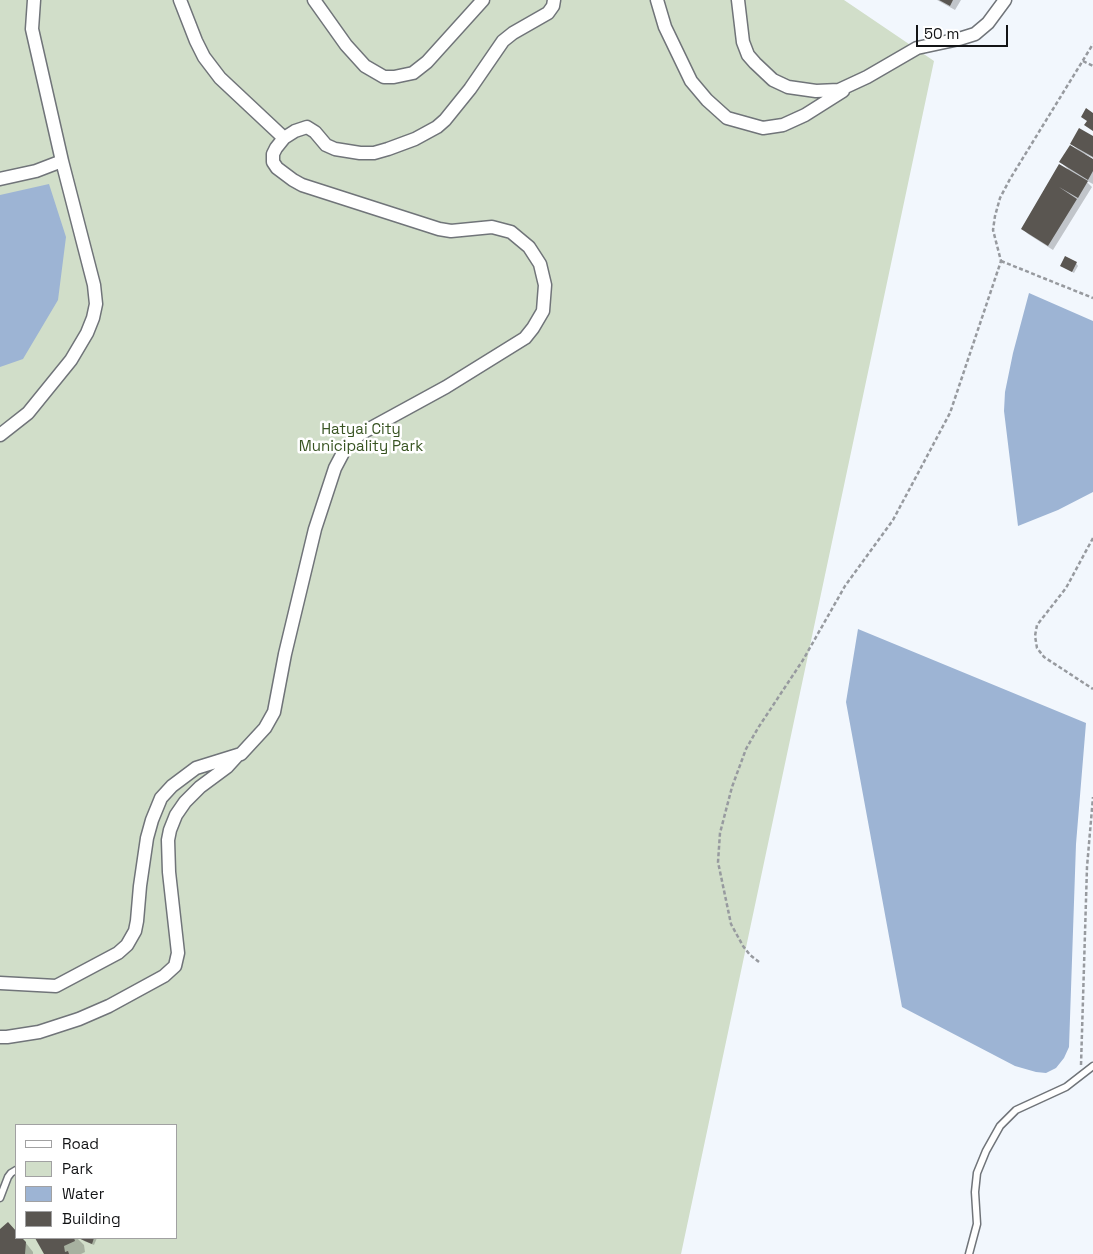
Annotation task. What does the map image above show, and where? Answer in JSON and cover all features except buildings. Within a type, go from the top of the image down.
[{"type":"street","points":[[0,435],[28,413],[51,386],[80,347],[96,311],[94,285],[62,162],[32,28],[34,0]]},
{"type":"street","points":[[180,0],[204,57],[226,84],[284,138]]},
{"type":"street","points":[[314,0],[346,45],[365,66],[384,76],[394,77],[413,73],[427,62],[483,0]]},
{"type":"street","points":[[0,983],[56,986],[118,953],[127,945],[137,921],[147,838],[154,814],[162,798],[172,786],[196,768],[241,754],[264,728],[274,712],[284,654],[315,529],[335,468],[344,449],[360,434],[446,387],[525,338],[539,320],[543,311],[546,294],[544,278],[537,258],[530,246],[512,232],[492,227],[451,231],[439,229],[302,185],[284,174],[273,162],[272,154],[284,138],[295,131],[307,127],[315,132],[326,144],[335,149],[374,153],[414,139],[437,127],[470,89],[502,41],[548,12],[554,0]]},
{"type":"street","points":[[657,0],[665,28],[692,81],[707,100],[727,118],[763,128],[783,125],[805,115],[917,48],[959,40],[975,34],[988,23],[1006,0]]},
{"type":"street","points":[[738,0],[743,42],[748,55],[773,80],[788,87],[806,91],[839,90],[849,87]]},
{"type":"street","points":[[0,179],[36,171],[62,162]]},
{"type":"street","points":[[0,1037],[39,1032],[79,1019],[164,976],[175,966],[178,953],[169,872],[168,840],[170,830],[176,815],[185,802],[200,787],[227,767],[237,756]]},
{"type":"lane","points":[[969,1254],[977,1224],[976,1178],[991,1140],[1004,1122],[1016,1110],[1059,1091],[1093,1066]]},
{"type":"lane","points":[[0,1198],[10,1173],[15,1170]]},
{"type":"path","points":[[759,962],[743,946],[732,924],[718,862],[720,833],[732,786],[746,749],[758,728],[803,660],[845,586],[885,533],[916,480],[950,412],[1001,261],[993,230],[994,216],[1000,198],[1093,44]]},
{"type":"path","points":[[1083,61],[1093,66]]},
{"type":"path","points":[[1001,261],[1093,298]]},
{"type":"path","points":[[1093,538],[1066,588],[1040,620],[1036,632],[1037,648],[1044,657],[1093,689]]},
{"type":"path","points":[[1081,1076],[1087,867],[1093,797]]},
{"type":"green space","name":"Hatyai City Municipality Park","points":[[0,0],[844,0],[934,61],[681,1254],[0,1254]]},
{"type":"water","points":[[49,184],[66,237],[58,300],[23,359],[0,367],[0,195]]},
{"type":"water","points":[[1029,293],[1093,321],[1093,492],[1058,510],[1018,526],[1004,411],[1005,392],[1013,353]]},
{"type":"water","points":[[858,629],[1086,723],[1076,844],[1069,1047],[1064,1058],[1056,1068],[1046,1073],[1015,1066],[902,1007],[846,702]]}]
